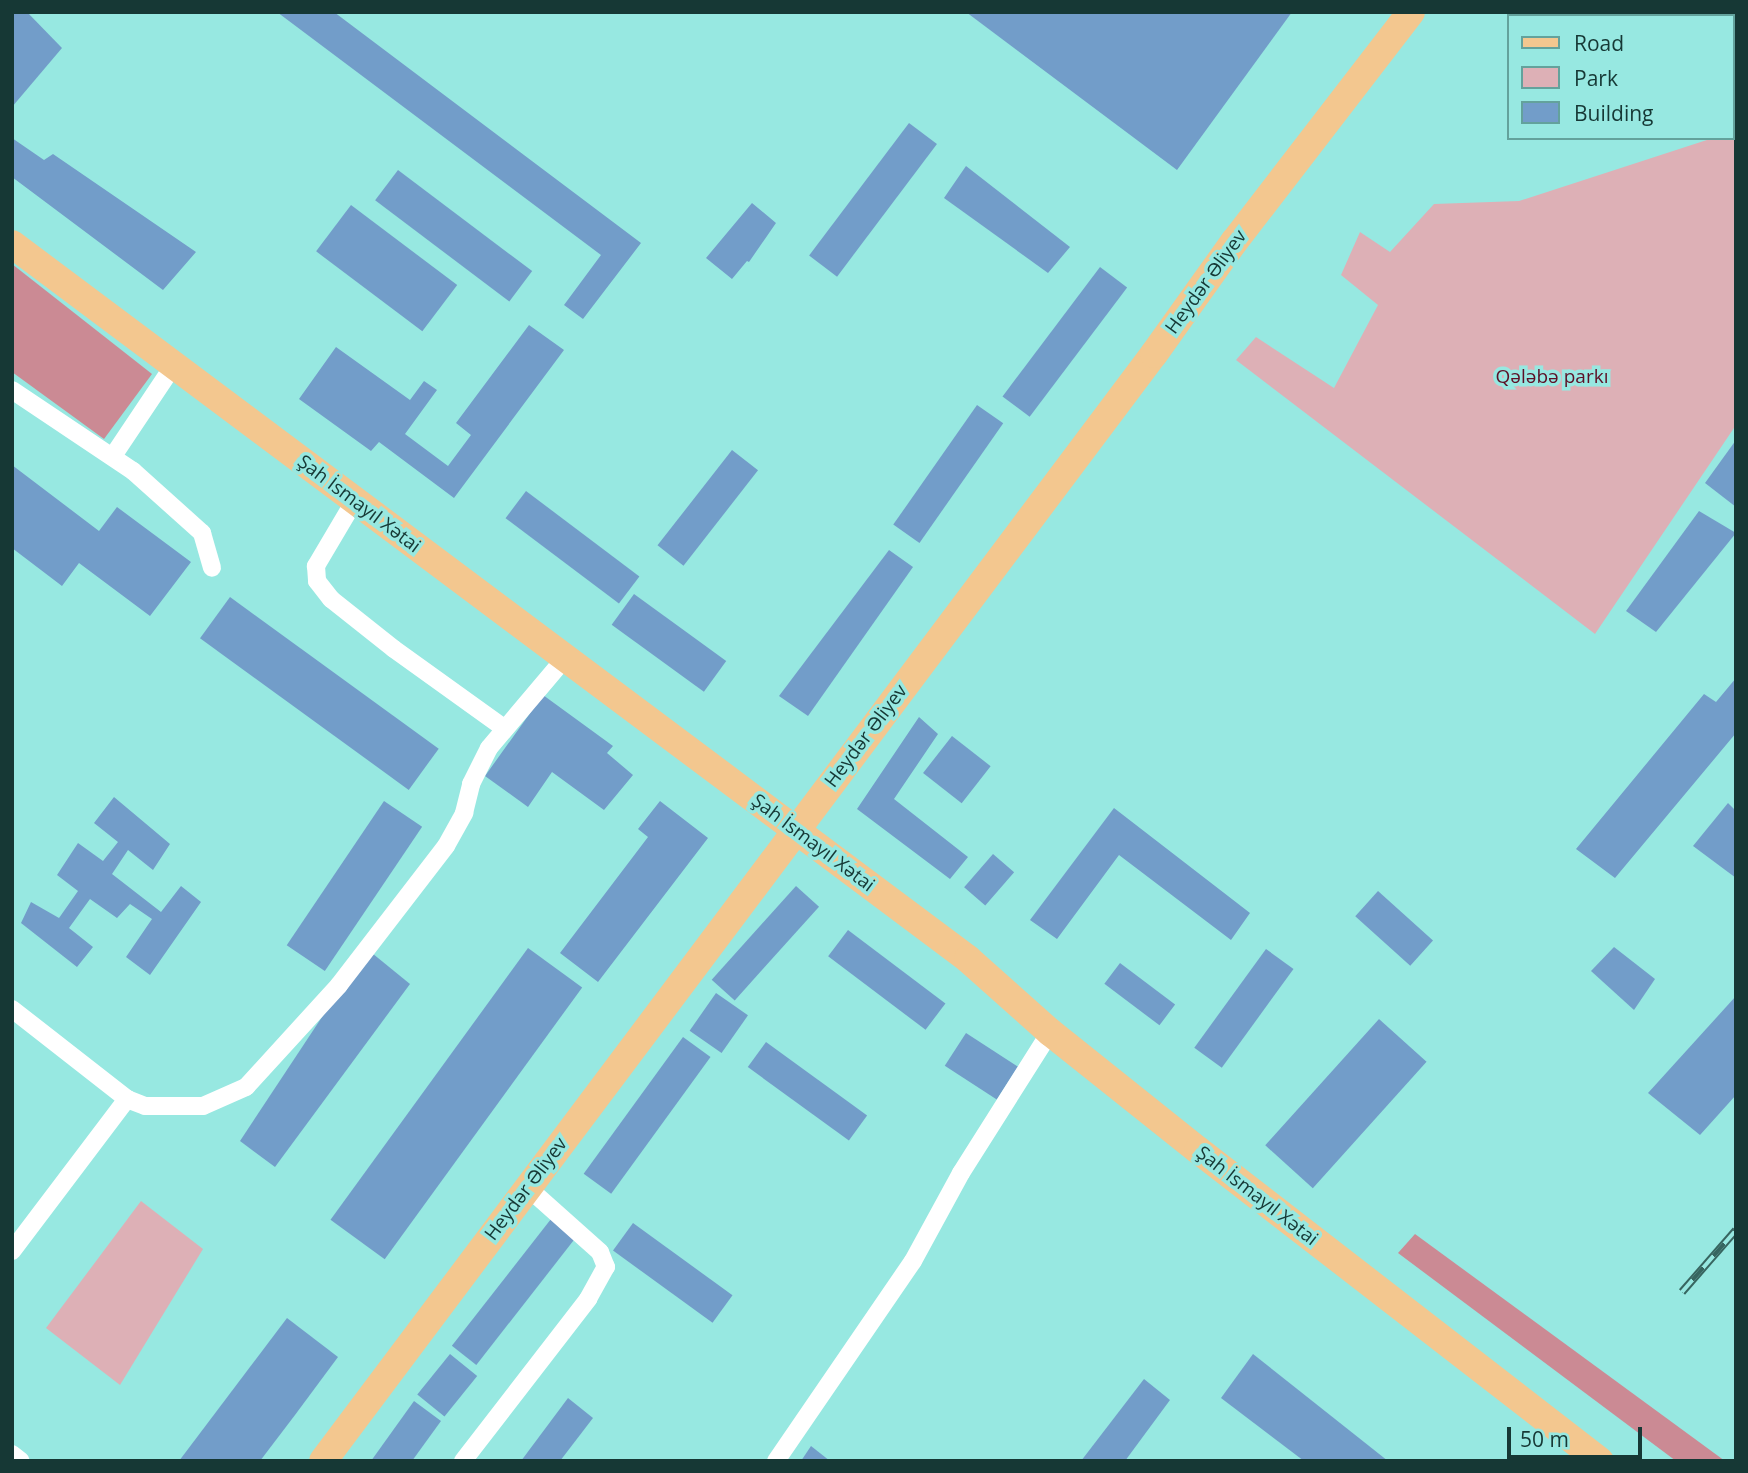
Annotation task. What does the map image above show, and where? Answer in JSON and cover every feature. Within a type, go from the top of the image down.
[{"type":"main road","name":"Heydər Əliyev","points":[[323,1461],[1154,354],[1234,242],[1411,12]]},
{"type":"main road","name":"Şah İsmayıl Xətai","points":[[12,244],[968,959],[1050,1032],[1600,1461]]},
{"type":"street","points":[[113,456],[174,365]]},
{"type":"street","points":[[12,390],[113,456],[202,533],[212,568]]},
{"type":"street","points":[[355,500],[316,566],[317,581],[331,599],[394,649],[505,728]]},
{"type":"street","points":[[12,1009],[127,1099],[145,1106],[203,1106],[246,1087],[339,985],[446,846],[464,813],[471,784],[489,748],[565,658]]},
{"type":"street","points":[[776,1461],[913,1261],[961,1173],[1050,1032]]},
{"type":"street","points":[[12,1251],[127,1099]]},
{"type":"street","points":[[463,1461],[588,1299],[606,1267],[600,1252],[527,1187]]},
{"type":"street","points":[[12,1454],[21,1461]]},
{"type":"green space","name":"Qələbə parkı","points":[[1736,125],[1736,425],[1595,634],[1236,360],[1256,337],[1334,388],[1378,305],[1341,275],[1360,232],[1390,252],[1434,204],[1519,201],[1707,140],[1734,140]]},
{"type":"green space","points":[[141,1201],[203,1249],[120,1385],[46,1328]]},
{"type":"shaded area","points":[[12,264],[152,374],[104,439],[12,372]]},
{"type":"shaded area","points":[[1415,1234],[1725,1461],[1676,1461],[1398,1253]]},
{"type":"building","points":[[12,12],[27,12],[62,48],[12,107]]},
{"type":"building","points":[[277,12],[334,12],[641,243],[583,319],[564,305],[601,255]]},
{"type":"building","points":[[966,12],[1292,12],[1177,170]]},
{"type":"building","points":[[909,123],[937,144],[837,277],[809,256]]},
{"type":"building","points":[[12,138],[44,160],[53,154],[196,252],[163,290],[12,177]]},
{"type":"building","points":[[966,166],[1070,247],[1048,273],[944,198]]},
{"type":"building","points":[[398,170],[532,271],[509,301],[375,200]]},
{"type":"building","points":[[752,203],[776,223],[749,262],[747,261],[732,279],[706,258]]},
{"type":"building","points":[[351,205],[457,285],[422,331],[316,251]]},
{"type":"building","points":[[1100,267],[1127,287],[1030,417],[1003,396]]},
{"type":"building","points":[[529,325],[564,350],[454,498],[379,442],[371,451],[299,399],[336,347],[410,400],[424,381],[437,390],[405,434],[448,466],[471,435],[456,423]]},
{"type":"building","points":[[977,405],[1003,423],[919,543],[893,525]]},
{"type":"building","points":[[1736,440],[1736,507],[1705,483]]},
{"type":"building","points":[[732,450],[758,470],[684,566],[658,545]]},
{"type":"building","points":[[12,465],[99,531],[117,507],[191,562],[150,616],[79,563],[62,586],[12,548]]},
{"type":"building","points":[[526,491],[639,576],[619,604],[506,518]]},
{"type":"building","points":[[1699,511],[1736,533],[1656,632],[1626,611]]},
{"type":"building","points":[[889,550],[913,567],[808,716],[779,696]]},
{"type":"building","points":[[634,594],[726,661],[704,692],[612,625]]},
{"type":"building","points":[[230,597],[439,749],[409,790],[200,638]]},
{"type":"building","points":[[1736,678],[1736,733],[1615,878],[1576,849],[1704,694],[1716,702]]},
{"type":"building","points":[[543,695],[613,746],[607,753],[633,775],[604,810],[552,772],[528,807],[485,776]]},
{"type":"building","points":[[919,717],[938,734],[894,799],[968,857],[950,879],[857,809]]},
{"type":"building","points":[[952,736],[991,766],[962,803],[923,773]]},
{"type":"building","points":[[114,797],[170,844],[153,870],[128,850],[112,874],[161,912],[181,886],[201,902],[150,975],[126,957],[152,919],[130,904],[117,918],[90,899],[69,928],[93,947],[77,967],[21,923],[31,902],[59,918],[78,891],[57,875],[78,843],[103,861],[118,842],[94,823]]},
{"type":"building","points":[[384,801],[422,827],[325,971],[287,945]]},
{"type":"building","points":[[660,801],[708,838],[598,982],[560,953],[648,837],[638,829]]},
{"type":"building","points":[[1728,803],[1736,811],[1736,878],[1693,846]]},
{"type":"building","points":[[1114,808],[1250,913],[1231,940],[1119,855],[1057,939],[1030,920]]},
{"type":"building","points":[[993,854],[1014,872],[985,906],[964,887]]},
{"type":"building","points":[[796,886],[819,907],[735,1000],[712,980]]},
{"type":"building","points":[[1378,891],[1433,941],[1410,966],[1355,916]]},
{"type":"building","points":[[848,930],[945,1003],[926,1030],[828,956]]},
{"type":"building","points":[[1614,947],[1655,979],[1634,1010],[1591,971]]},
{"type":"building","points":[[528,948],[582,987],[385,1259],[331,1220]]},
{"type":"building","points":[[367,949],[410,984],[275,1167],[240,1141]]},
{"type":"building","points":[[1266,949],[1294,969],[1222,1068],[1194,1048]]},
{"type":"building","points":[[1120,963],[1175,1005],[1159,1025],[1104,984]]},
{"type":"building","points":[[716,993],[748,1015],[722,1053],[690,1031]]},
{"type":"building","points":[[1736,996],[1736,1095],[1700,1135],[1648,1093]]},
{"type":"building","points":[[1379,1019],[1427,1062],[1313,1188],[1265,1145]]},
{"type":"building","points":[[966,1033],[1018,1067],[997,1099],[945,1066]]},
{"type":"building","points":[[683,1037],[711,1057],[611,1194],[584,1174]]},
{"type":"building","points":[[766,1042],[867,1115],[849,1141],[748,1067]]},
{"type":"building","points":[[551,1219],[575,1238],[476,1365],[452,1346]]},
{"type":"building","points":[[633,1223],[733,1295],[713,1323],[613,1251]]},
{"type":"building","points":[[287,1318],[338,1357],[295,1415],[260,1461],[179,1461]]},
{"type":"building","points":[[450,1354],[477,1376],[444,1416],[417,1394]]},
{"type":"building","points":[[1253,1354],[1388,1461],[1304,1461],[1221,1398]]},
{"type":"building","points":[[1144,1379],[1170,1400],[1125,1461],[1081,1461]]},
{"type":"building","points":[[568,1398],[593,1418],[560,1461],[521,1461]]},
{"type":"building","points":[[414,1401],[441,1421],[412,1461],[371,1461]]},
{"type":"building","points":[[811,1446],[830,1461],[801,1461]]},
{"type":"railway","points":[[1682,1292],[1736,1230]]}]
